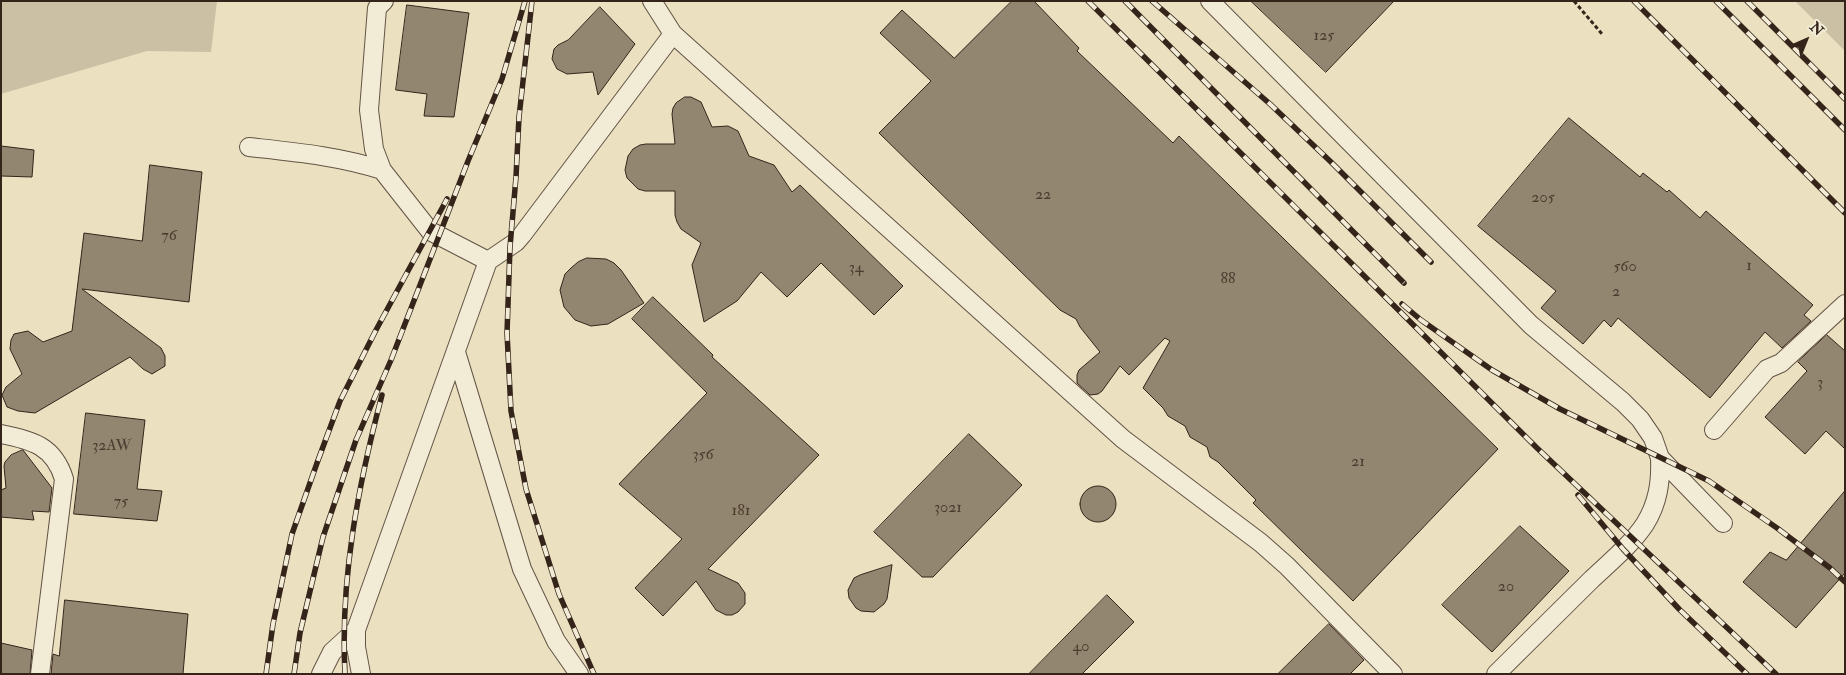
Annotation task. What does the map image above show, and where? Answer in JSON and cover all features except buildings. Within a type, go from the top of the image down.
[{"type":"lane","points":[[384,1],[377,8],[369,110],[374,150],[382,170],[430,231],[488,261]]},
{"type":"lane","points":[[652,1],[673,34],[1123,439],[1261,543],[1287,566],[1393,674]]},
{"type":"lane","points":[[1210,1],[1531,325],[1623,402],[1640,419],[1653,438],[1660,458],[1661,476],[1659,491],[1645,524],[1623,549],[1496,674]]},
{"type":"lane","points":[[361,674],[356,647],[356,630],[488,261],[516,242],[522,235],[673,34]]},
{"type":"lane","points":[[248,147],[359,162],[382,170]]},
{"type":"lane","points":[[1714,430],[1767,369],[1781,363],[1845,304]]},
{"type":"lane","points":[[456,352],[522,569],[556,641],[579,674]]},
{"type":"lane","points":[[1,434],[30,440],[48,452],[60,466],[64,480],[40,674]]},
{"type":"lane","points":[[1660,458],[1723,523]]},
{"type":"lane","points":[[322,674],[332,652],[356,630]]},
{"type":"path","points":[[1574,1],[1602,34]]},
{"type":"shaded area","points":[[1,1],[217,1],[211,52],[147,51],[1,94]]},
{"type":"shaded area","points":[[1795,1],[1845,1],[1845,51]]},
{"type":"railway","points":[[294,674],[300,633],[323,537],[356,440],[391,360],[502,79],[525,1]]},
{"type":"railway","points":[[532,1],[519,117],[510,247],[507,333],[511,411],[526,489],[559,594],[594,674]]},
{"type":"railway","points":[[1088,1],[1537,448],[1776,674]]},
{"type":"railway","points":[[1125,1],[1404,283]]},
{"type":"railway","points":[[1152,1],[1270,104],[1431,262]]},
{"type":"railway","points":[[1634,1],[1845,213]]},
{"type":"railway","points":[[1716,1],[1845,130]]},
{"type":"railway","points":[[1747,1],[1845,99]]},
{"type":"railway","points":[[266,674],[273,624],[292,534],[340,401],[447,199]]},
{"type":"railway","points":[[1402,304],[1421,320],[1492,370],[1560,409],[1709,481],[1777,528],[1830,568],[1845,582]]},
{"type":"railway","points":[[345,674],[344,638],[348,568],[358,498],[382,395]]},
{"type":"railway","points":[[1578,495],[1623,549],[1679,609],[1747,674]]}]
